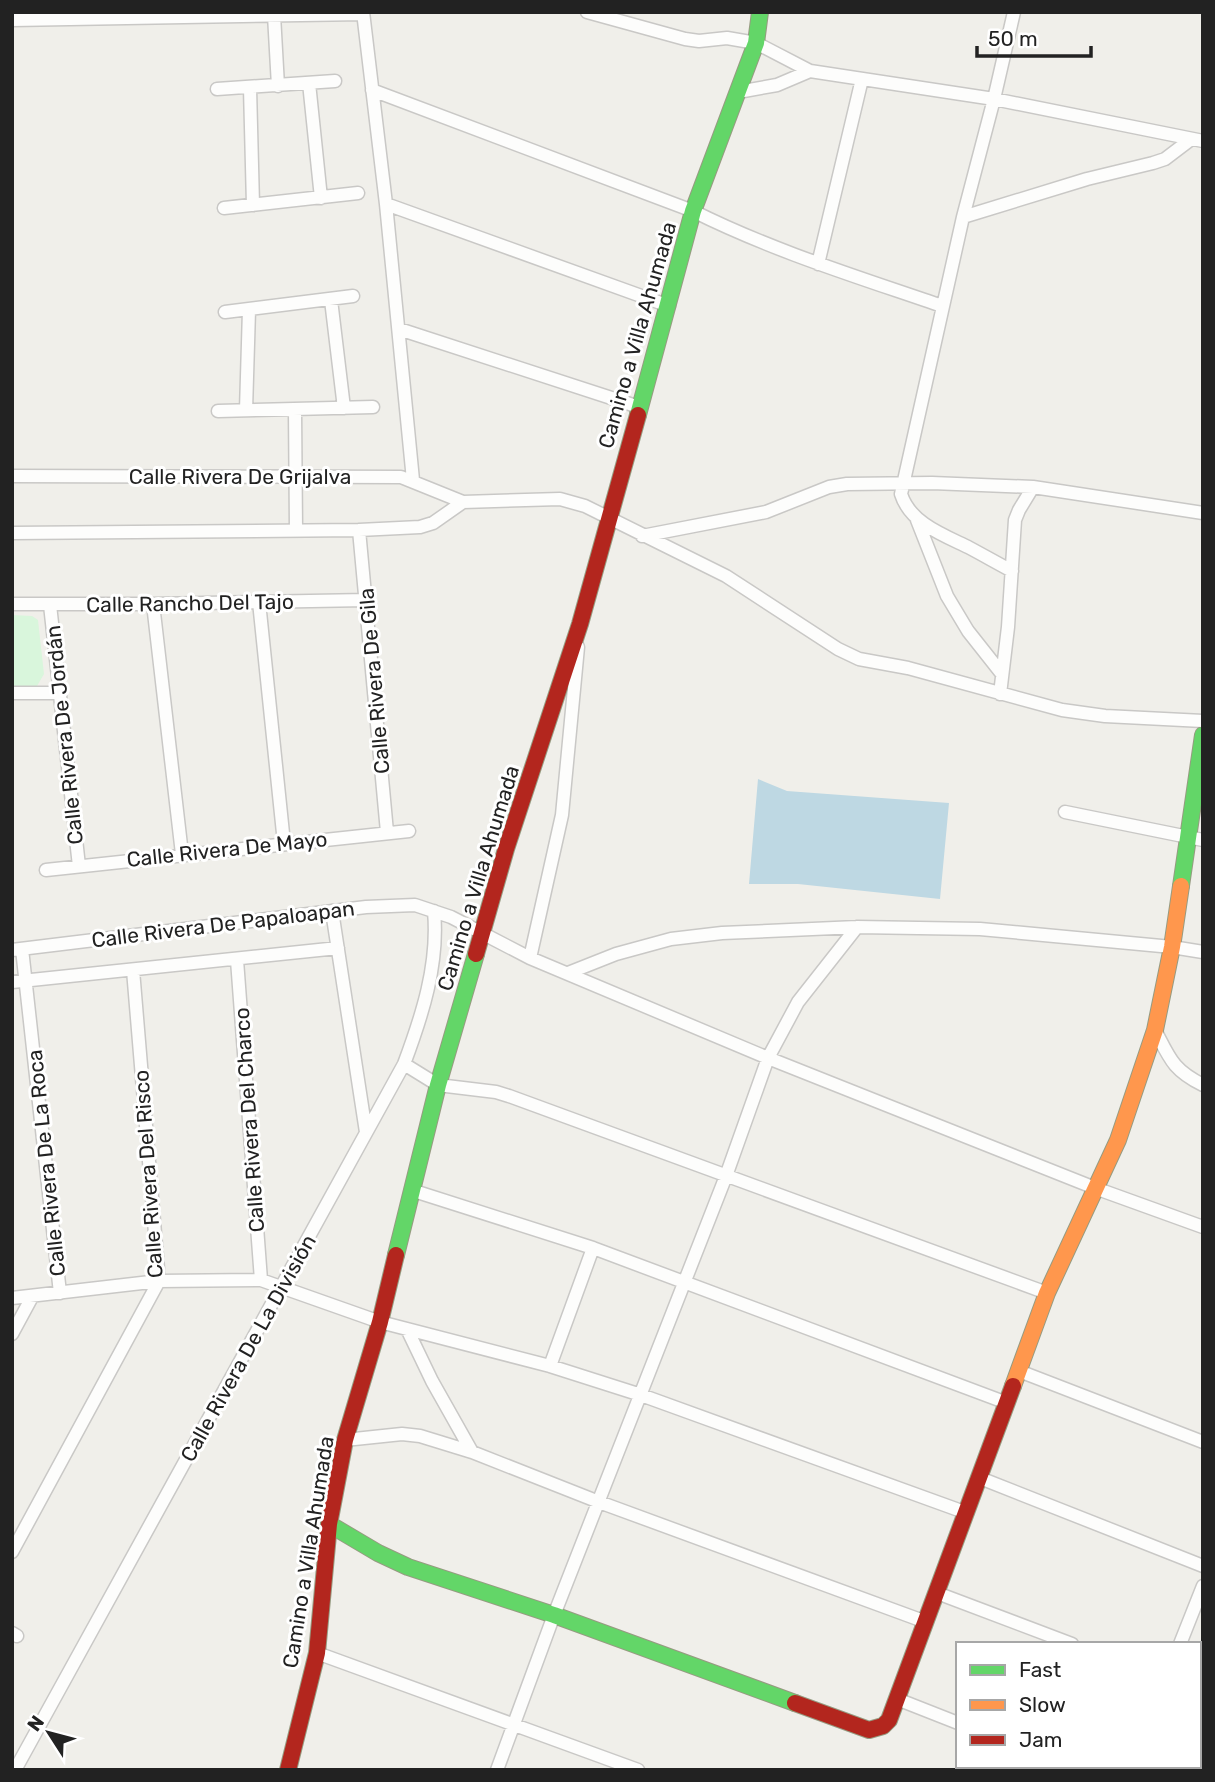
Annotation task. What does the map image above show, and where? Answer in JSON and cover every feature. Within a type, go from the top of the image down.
[{"type":"street","points":[[587,12],[685,39],[699,41],[727,38],[756,43],[810,71],[994,99],[1196,141]]},
{"type":"street","name":"Camino a Villa Ahumada","points":[[294,1769],[317,1653],[329,1524],[345,1440],[380,1322],[438,1085],[480,932],[580,624],[693,211],[756,43],[760,12]]},
{"type":"street","points":[[1012,571],[939,534],[916,517],[903,502],[901,484],[1014,12]]},
{"type":"street","points":[[12,20],[68,15],[363,13],[386,204],[413,480]]},
{"type":"street","points":[[274,15],[278,86]]},
{"type":"street","points":[[738,92],[777,85],[810,71]]},
{"type":"street","points":[[818,264],[862,79]]},
{"type":"street","points":[[217,89],[335,80]]},
{"type":"street","points":[[309,83],[321,198]]},
{"type":"street","points":[[250,88],[253,205]]},
{"type":"street","points":[[372,90],[693,211],[731,230],[818,264],[942,306]]},
{"type":"street","points":[[963,217],[1087,178],[1153,163],[1196,141]]},
{"type":"street","points":[[224,208],[358,193]]},
{"type":"street","points":[[386,204],[669,306]]},
{"type":"street","points":[[225,312],[353,296]]},
{"type":"street","points":[[331,300],[344,408]]},
{"type":"street","points":[[246,410],[248,310]]},
{"type":"street","points":[[399,329],[639,407]]},
{"type":"street","points":[[218,411],[373,407]]},
{"type":"street","points":[[295,410],[296,530]]},
{"type":"street","name":"Calle Rivera De Grijalva","points":[[12,476],[401,477],[463,502]]},
{"type":"street","points":[[642,536],[766,512],[829,487],[847,484],[1033,487],[1203,513]]},
{"type":"street","points":[[1000,694],[1015,520],[1018,510],[1033,487]]},
{"type":"street","points":[[12,522],[12,533],[359,530],[420,527],[433,523],[463,502],[560,499],[574,501],[726,576],[859,659],[908,668],[1062,710],[1094,715],[1203,721]]},
{"type":"street","points":[[916,517],[947,596],[968,631],[1002,674]]},
{"type":"street","name":"Calle Rivera De Gila","points":[[359,530],[387,832]]},
{"type":"street","name":"Calle Rancho Del Tajo","points":[[12,604],[367,600]]},
{"type":"street","points":[[259,602],[284,843]]},
{"type":"street","name":"Calle Rivera De Jordán","points":[[50,604],[79,866]]},
{"type":"street","points":[[153,604],[182,854]]},
{"type":"street","points":[[530,958],[562,815],[580,624]]},
{"type":"street","points":[[12,693],[60,693]]},
{"type":"street","points":[[329,1524],[408,1567],[554,1615],[869,1730],[883,1726],[889,1720],[937,1594],[1047,1293],[1118,1140],[1155,1030],[1195,838],[1203,735]]},
{"type":"street","points":[[1065,812],[1195,838]]},
{"type":"street","name":"Calle Rivera De Mayo","points":[[46,870],[408,831]]},
{"type":"street","name":"Calle Rivera De Papaloapan","points":[[17,949],[332,911],[415,905],[480,932],[530,958],[768,1058],[1095,1188],[1203,1227]]},
{"type":"street","points":[[332,911],[366,1132]]},
{"type":"street","name":"Calle Rivera De La División","points":[[15,1770],[18,1753],[404,1064],[417,1029],[433,960],[436,930],[433,911]]},
{"type":"street","points":[[497,1770],[554,1615],[726,1176],[768,1058],[798,1002],[857,927]]},
{"type":"street","points":[[568,973],[616,954],[671,939],[722,933],[857,927],[980,929],[1203,952]]},
{"type":"street","points":[[12,982],[338,948]]},
{"type":"street","name":"Calle Rivera De La Roca","points":[[17,949],[26,980],[60,1293]]},
{"type":"street","name":"Calle Rivera Del Charco","points":[[237,960],[261,1280]]},
{"type":"street","name":"Calle Rivera Del Risco","points":[[12,1552],[159,1281],[133,970]]},
{"type":"street","points":[[1155,1030],[1175,1067],[1203,1085]]},
{"type":"street","points":[[404,1064],[438,1085],[509,1096],[1047,1293]]},
{"type":"street","points":[[411,1189],[593,1248],[1007,1403]]},
{"type":"street","points":[[550,1366],[593,1248]]},
{"type":"street","points":[[12,1298],[159,1281],[261,1280],[380,1322],[550,1366],[641,1395],[967,1513]]},
{"type":"street","points":[[12,1334],[32,1297]]},
{"type":"street","points":[[407,1329],[432,1381],[472,1452]]},
{"type":"street","points":[[1019,1371],[1203,1442]]},
{"type":"street","points":[[345,1440],[411,1435],[472,1452],[599,1502],[926,1622]]},
{"type":"street","points":[[980,1478],[1203,1566]]},
{"type":"street","points":[[1181,1642],[1203,1586]]},
{"type":"street","points":[[937,1594],[1067,1642]]},
{"type":"street","points":[[317,1653],[638,1770]]},
{"type":"street","points":[[897,1699],[956,1722]]},
{"type":"green space","points":[[12,615],[32,616],[38,620],[44,674],[37,686],[12,686]]},
{"type":"water","points":[[758,779],[787,791],[949,803],[940,899],[798,884],[749,884]]},
{"type":"traffic: fast","points":[[638,415],[693,211],[756,43],[760,12]]},
{"type":"traffic: fast","points":[[1181,886],[1203,735]]},
{"type":"traffic: fast","points":[[396,1255],[438,1085],[476,954]]},
{"type":"traffic: fast","points":[[329,1524],[408,1567],[554,1615],[795,1703]]},
{"type":"traffic: slow","points":[[1013,1386],[1047,1293],[1118,1140],[1155,1030],[1181,886]]},
{"type":"traffic: jam","points":[[476,954],[506,849],[580,624],[638,415]]},
{"type":"traffic: jam","points":[[288,1770],[317,1653],[329,1524],[345,1440],[380,1322],[396,1255]]},
{"type":"traffic: jam","points":[[795,1703],[869,1730],[883,1726],[889,1720],[1013,1386]]}]
